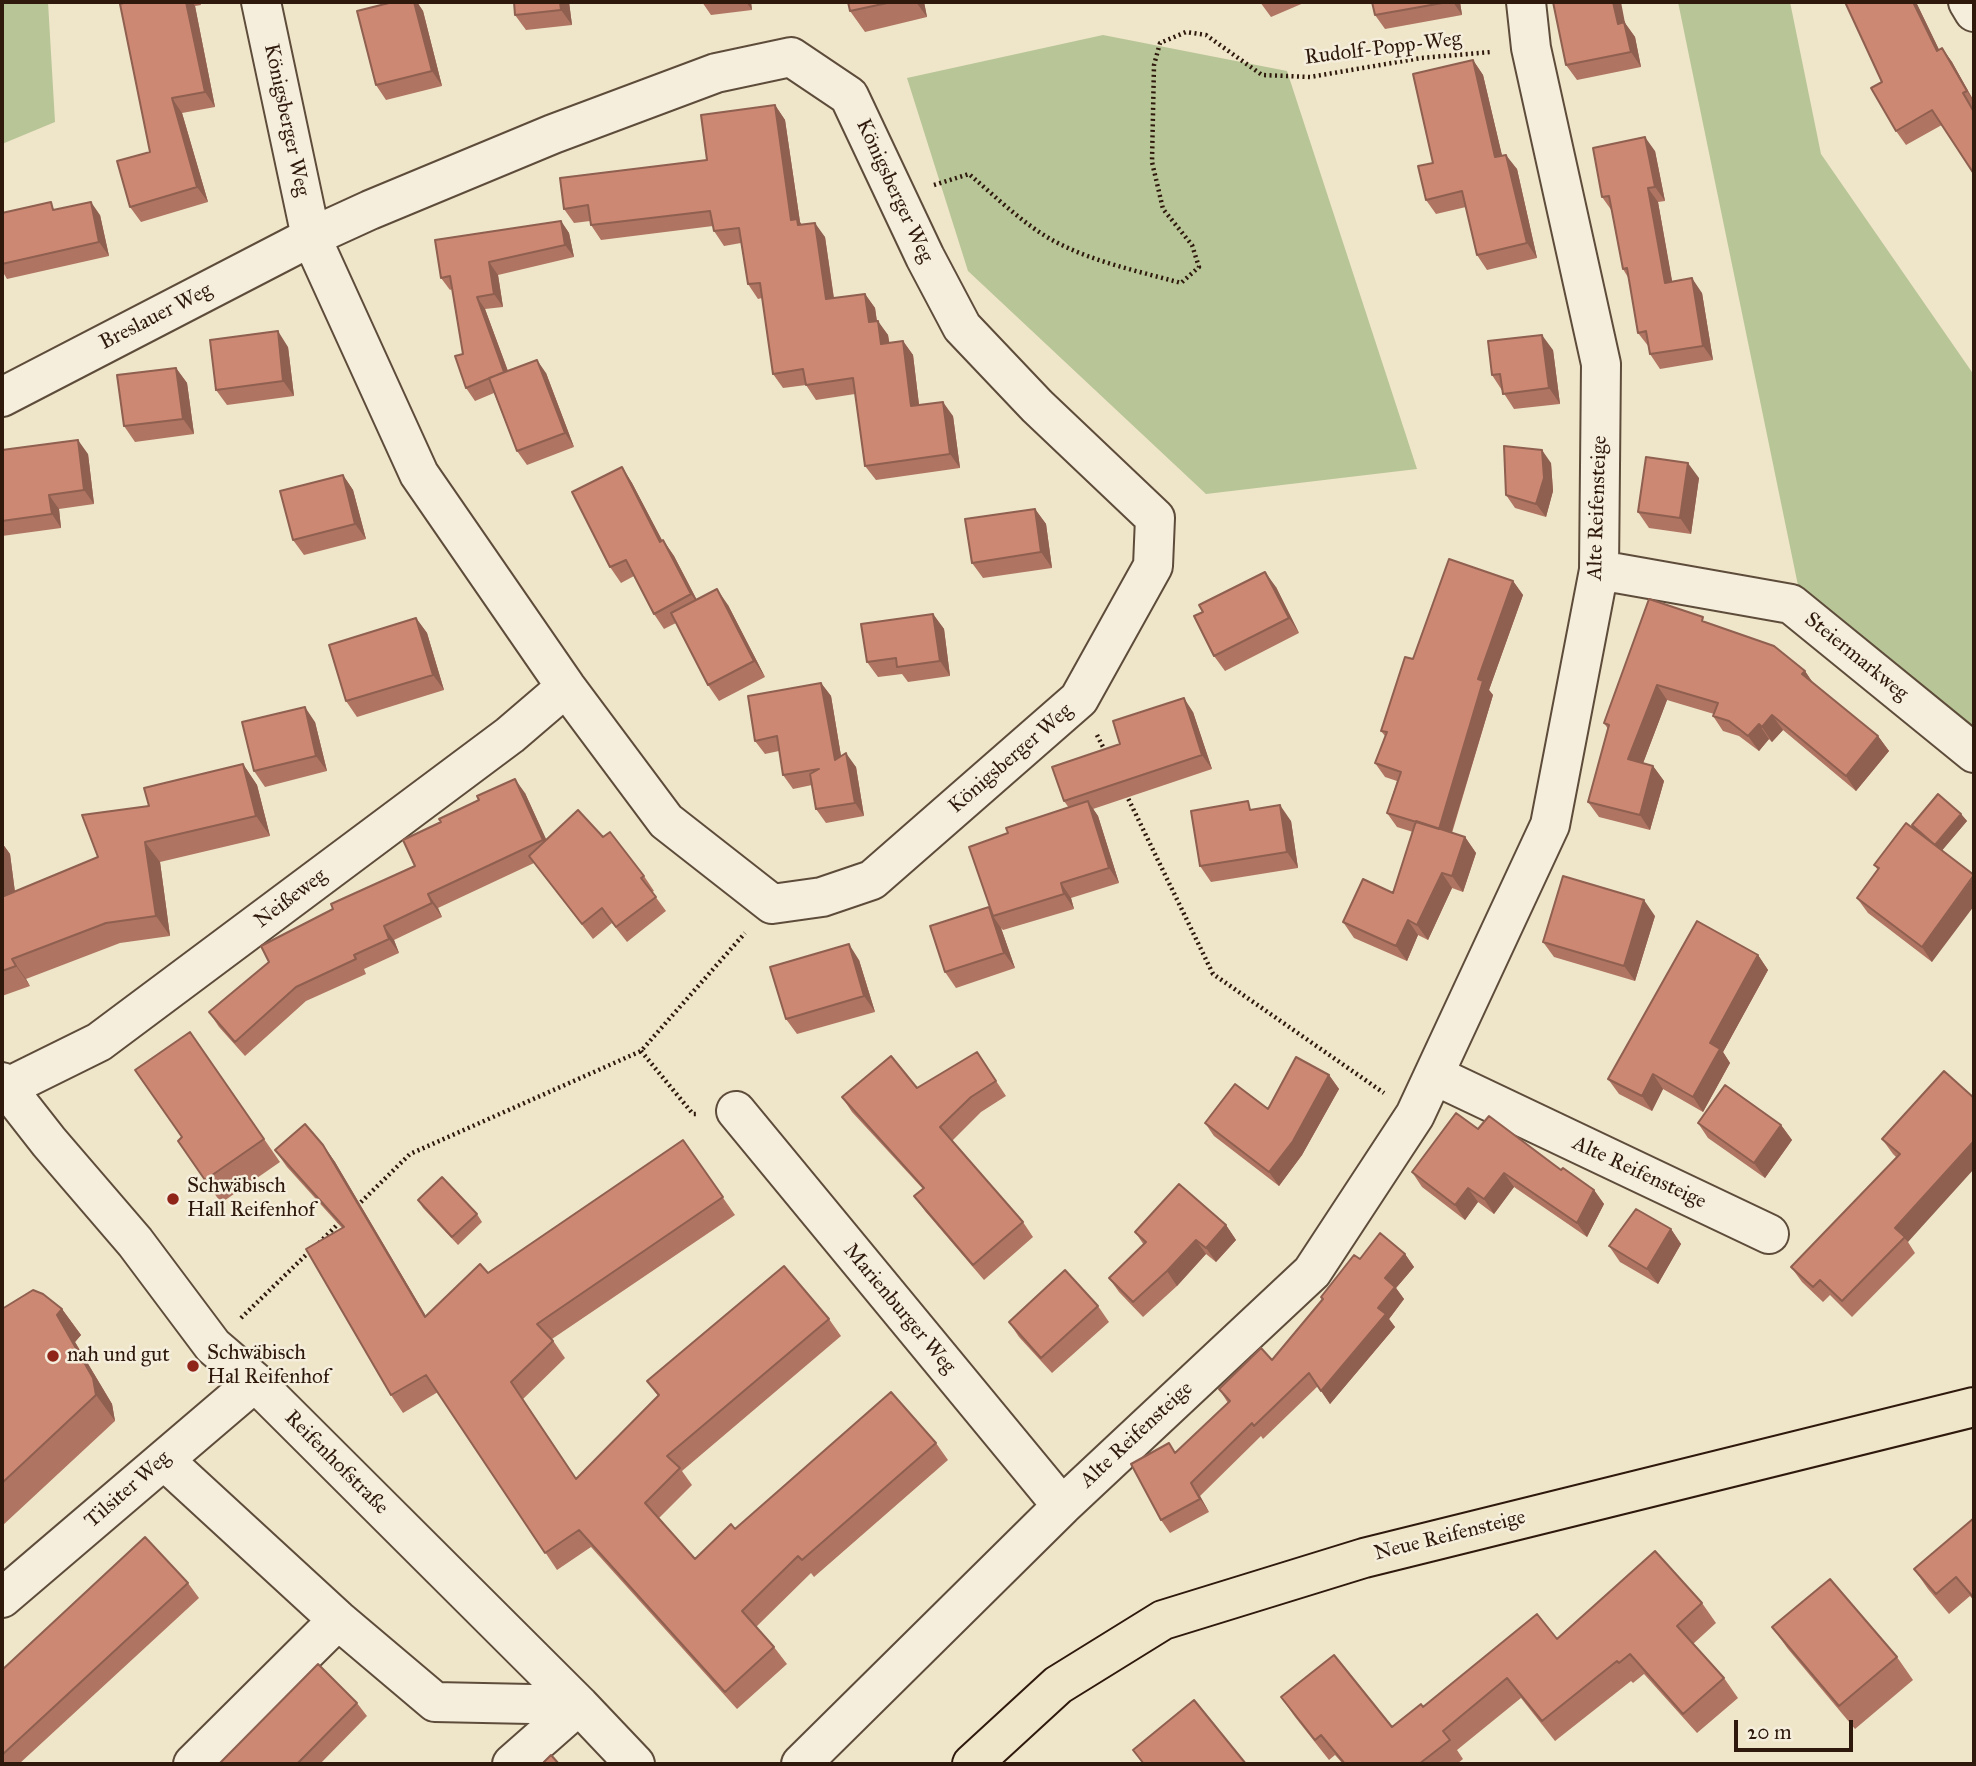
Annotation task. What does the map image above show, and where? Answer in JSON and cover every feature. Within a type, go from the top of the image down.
[{"type":"main road","name":"Neue Reifensteige","points":[[972,1764],[1058,1685],[1163,1620],[1364,1558],[1974,1407]]},
{"type":"street","name":"Königsberger Weg","points":[[261,2],[311,237],[419,474],[566,687],[666,821],[772,904],[822,897],[872,880],[1079,699],[1153,566],[1155,518],[1037,406],[962,327],[925,257],[849,96],[791,57],[716,73],[553,134],[311,237]]},
{"type":"street","name":"Alte Reifensteige","points":[[801,1764],[1062,1506],[1312,1272],[1415,1115],[1550,825],[1599,570],[1601,364],[1531,48],[1526,2]]},
{"type":"street","points":[[1968,2],[1974,12]]},
{"type":"street","name":"Breslauer Weg","points":[[2,397],[311,237]]},
{"type":"street","name":"Steiermarkweg","points":[[1599,570],[1791,604],[1974,753]]},
{"type":"street","name":"Neißeweg","points":[[3,1087],[99,1042],[510,736],[566,687]]},
{"type":"street","name":"Alte Reifensteige","points":[[1434,1075],[1769,1234]]},
{"type":"street","name":"Reifenhofstraße","points":[[3,1087],[135,1242],[213,1346],[255,1382],[635,1764]]},
{"type":"street","name":"Marienburger Weg","points":[[736,1111],[1062,1506]]},
{"type":"street","name":"Tilsiter Weg","points":[[2,1598],[255,1382]]},
{"type":"street","points":[[164,1460],[338,1620],[435,1702],[579,1705]]},
{"type":"street","points":[[193,1764],[338,1620]]},
{"type":"street","points":[[512,1764],[579,1705]]},
{"type":"path","name":"Rudolf-Popp-Weg","points":[[897,195],[970,174],[1019,216],[1054,241],[1104,262],[1181,282],[1199,267],[1192,245],[1163,209],[1152,162],[1154,65],[1160,43],[1186,32],[1206,35],[1262,75],[1310,77],[1422,58],[1531,48]]},
{"type":"path","points":[[1079,699],[1110,762]]},
{"type":"path","points":[[1122,787],[1213,974],[1415,1115]]},
{"type":"path","points":[[351,1212],[410,1154],[641,1051],[772,904]]},
{"type":"path","points":[[641,1051],[693,1114],[736,1111]]},
{"type":"path","points":[[213,1346],[341,1221]]},
{"type":"green space","points":[[2,2],[48,2],[55,122],[2,144]]},
{"type":"green space","points":[[1678,2],[1790,2],[1821,154],[1974,375],[1974,759],[1801,600]]},
{"type":"green space","points":[[1103,35],[1287,71],[1417,469],[1206,494],[968,271],[907,78]]},
{"type":"building","points":[[186,2],[205,92],[172,98],[197,187],[130,207],[117,161],[150,152],[120,4]]},
{"type":"building","points":[[393,2],[414,2],[432,71],[376,85],[357,11]]},
{"type":"building","points":[[514,2],[560,2],[561,10],[515,15]]},
{"type":"building","points":[[848,2],[892,2],[850,11]]},
{"type":"building","points":[[1372,2],[1448,2],[1375,15]]},
{"type":"building","points":[[1553,2],[1613,2],[1618,24],[1624,22],[1631,52],[1566,65]]},
{"type":"building","points":[[1845,2],[1913,2],[1937,51],[1942,48],[1967,91],[1963,93],[1974,112],[1974,174],[1932,110],[1896,131],[1871,88],[1882,82]]},
{"type":"building","points":[[1473,60],[1495,157],[1506,155],[1527,243],[1477,255],[1462,191],[1426,200],[1418,166],[1433,163],[1413,74]]},
{"type":"building","points":[[775,105],[791,220],[797,219],[798,225],[815,223],[826,299],[865,294],[869,322],[878,321],[881,344],[903,341],[911,406],[943,402],[950,454],[865,466],[853,378],[806,385],[803,369],[773,374],[760,283],[748,284],[739,228],[714,231],[710,211],[591,225],[588,205],[564,209],[560,178],[707,160],[701,115]]},
{"type":"building","points":[[1645,137],[1655,187],[1648,188],[1665,283],[1692,278],[1703,346],[1650,354],[1646,331],[1638,333],[1627,268],[1623,269],[1609,196],[1602,197],[1593,148]]},
{"type":"building","points":[[51,202],[53,210],[91,202],[99,242],[2,264],[2,213]]},
{"type":"building","points":[[561,221],[565,245],[489,262],[494,294],[477,297],[504,372],[466,388],[455,356],[463,354],[450,276],[441,278],[435,240]]},
{"type":"building","points":[[278,331],[283,381],[216,390],[210,340]]},
{"type":"building","points":[[1542,335],[1549,388],[1503,394],[1500,374],[1492,375],[1488,341]]},
{"type":"building","points":[[537,360],[565,433],[517,451],[489,378]]},
{"type":"building","points":[[176,368],[183,419],[124,426],[117,375]]},
{"type":"building","points":[[78,440],[84,490],[49,495],[52,514],[2,521],[2,450]]},
{"type":"building","points":[[1504,446],[1542,450],[1544,478],[1536,504],[1506,495]]},
{"type":"building","points":[[1646,457],[1688,463],[1680,518],[1638,512]]},
{"type":"building","points":[[622,467],[660,542],[663,540],[691,594],[654,614],[626,560],[610,567],[572,492]]},
{"type":"building","points":[[343,475],[355,524],[293,540],[280,491]]},
{"type":"building","points":[[1035,509],[1041,552],[972,563],[965,519]]},
{"type":"building","points":[[1449,559],[1513,581],[1478,679],[1483,681],[1439,829],[1387,813],[1401,772],[1375,763],[1387,732],[1381,731],[1405,657],[1413,659]]},
{"type":"building","points":[[1265,572],[1289,618],[1214,656],[1194,616],[1203,612],[1199,605]]},
{"type":"building","points":[[717,589],[754,661],[708,685],[671,613]]},
{"type":"building","points":[[1649,599],[1703,617],[1702,621],[1774,646],[1805,671],[1802,674],[1878,736],[1846,776],[1772,715],[1762,727],[1759,724],[1748,736],[1729,721],[1713,716],[1718,703],[1657,685],[1628,759],[1653,766],[1640,815],[1588,802],[1609,725],[1604,723]]},
{"type":"building","points":[[933,614],[940,661],[897,667],[896,658],[867,662],[861,624]]},
{"type":"building","points":[[416,618],[433,675],[346,701],[329,645]]},
{"type":"building","points":[[821,683],[835,760],[846,753],[855,803],[816,809],[810,774],[819,769],[783,775],[777,736],[755,741],[748,696]]},
{"type":"building","points":[[1184,698],[1202,755],[1064,801],[1052,767],[1120,744],[1113,721]]},
{"type":"building","points":[[305,707],[316,756],[254,771],[242,722]]},
{"type":"building","points":[[243,764],[256,816],[145,842],[156,916],[106,923],[12,959],[16,966],[2,971],[2,879],[4,896],[98,857],[82,815],[149,806],[144,788]]},
{"type":"building","points":[[515,779],[543,840],[428,894],[432,903],[384,926],[389,939],[354,955],[356,959],[296,987],[235,1042],[209,1012],[269,962],[261,946],[333,909],[331,904],[415,866],[403,840],[479,800],[477,796]]},
{"type":"building","points":[[1938,794],[1961,814],[1935,845],[1912,825]]},
{"type":"building","points":[[1088,801],[1109,868],[1061,883],[1064,894],[993,916],[969,847],[1008,833],[1006,828]]},
{"type":"building","points":[[1248,801],[1250,810],[1280,805],[1287,852],[1200,866],[1191,811]]},
{"type":"building","points":[[578,810],[603,837],[610,832],[644,876],[641,878],[656,897],[616,927],[602,908],[582,924],[529,856]]},
{"type":"building","points":[[1416,821],[1465,837],[1452,876],[1442,873],[1417,925],[1408,920],[1396,946],[1343,922],[1363,879],[1393,893]]},
{"type":"building","points":[[1906,823],[1974,875],[1922,947],[1857,898],[1879,868],[1874,865]]},
{"type":"building","points":[[1563,876],[1644,900],[1624,966],[1543,942]]},
{"type":"building","points":[[989,907],[1004,953],[945,972],[930,926]]},
{"type":"building","points":[[1697,921],[1758,955],[1710,1043],[1720,1049],[1693,1097],[1653,1074],[1642,1096],[1608,1079]]},
{"type":"building","points":[[849,944],[864,996],[786,1019],[770,967]]},
{"type":"building","points":[[190,1032],[264,1139],[205,1180],[178,1141],[182,1137],[135,1070]]},
{"type":"building","points":[[977,1052],[996,1081],[971,1097],[940,1127],[1023,1222],[973,1265],[914,1196],[924,1188],[842,1097],[891,1056],[917,1088]]},
{"type":"building","points":[[1296,1057],[1329,1075],[1293,1141],[1269,1172],[1205,1123],[1235,1084],[1268,1109]]},
{"type":"building","points":[[1944,1071],[1974,1098],[1974,1141],[1895,1228],[1905,1237],[1842,1301],[1820,1280],[1813,1287],[1791,1267],[1900,1154],[1882,1139]]},
{"type":"building","points":[[1725,1085],[1781,1125],[1754,1163],[1698,1123]]},
{"type":"building","points":[[1456,1113],[1478,1129],[1489,1116],[1561,1170],[1563,1168],[1594,1190],[1577,1223],[1504,1173],[1484,1199],[1468,1188],[1455,1205],[1412,1172]]},
{"type":"building","points":[[305,1124],[323,1145],[425,1317],[480,1264],[488,1273],[683,1140],[723,1197],[537,1324],[553,1341],[511,1382],[576,1479],[659,1395],[647,1381],[784,1266],[829,1319],[667,1456],[680,1468],[645,1503],[695,1559],[731,1524],[735,1529],[891,1392],[936,1443],[802,1560],[798,1556],[742,1611],[774,1647],[725,1692],[579,1530],[545,1553],[426,1375],[391,1395],[306,1249],[344,1227],[275,1150]]},
{"type":"building","points":[[442,1177],[477,1214],[452,1237],[418,1200]]},
{"type":"building","points":[[1179,1184],[1226,1225],[1206,1248],[1196,1240],[1133,1302],[1109,1278],[1146,1242],[1135,1232]]},
{"type":"building","points":[[1636,1209],[1671,1229],[1647,1269],[1609,1246]]},
{"type":"building","points":[[1380,1233],[1405,1254],[1385,1278],[1395,1287],[1378,1308],[1386,1314],[1321,1391],[1309,1373],[1254,1426],[1252,1423],[1191,1483],[1200,1499],[1161,1520],[1131,1464],[1169,1443],[1175,1453],[1230,1401],[1219,1389],[1261,1348],[1272,1360],[1323,1299],[1321,1297],[1354,1255],[1360,1259]]},
{"type":"building","points":[[1065,1270],[1098,1306],[1041,1358],[1009,1322]]},
{"type":"building","points":[[33,1290],[43,1294],[62,1309],[57,1315],[93,1378],[96,1395],[2,1483],[2,1309]]},
{"type":"building","points":[[1974,1518],[1974,1598],[1956,1577],[1936,1594],[1914,1569]]},
{"type":"building","points":[[145,1537],[188,1583],[2,1755],[2,1670]]},
{"type":"building","points":[[1655,1551],[1702,1603],[1677,1626],[1724,1678],[1683,1714],[1630,1654],[1619,1663],[1617,1661],[1542,1721],[1507,1678],[1443,1731],[1450,1740],[1419,1764],[1345,1764],[1321,1735],[1315,1740],[1281,1697],[1334,1655],[1392,1727],[1421,1704],[1423,1707],[1537,1614],[1557,1639]]},
{"type":"building","points":[[1830,1579],[1897,1657],[1839,1706],[1772,1627]]},
{"type":"building","points":[[318,1664],[357,1703],[297,1764],[219,1764]]},
{"type":"building","points":[[1194,1700],[1246,1764],[1144,1764],[1133,1750]]},
{"type":"building","points":[[551,1755],[559,1764],[542,1764]]},
{"type":"place","name":"Schwäbisch Hall Reifenhof","points":[[173,1199]]},
{"type":"place","name":"nah und gut","points":[[53,1356]]},
{"type":"place","name":"Schwäbisch Hal Reifenhof","points":[[193,1366]]}]
